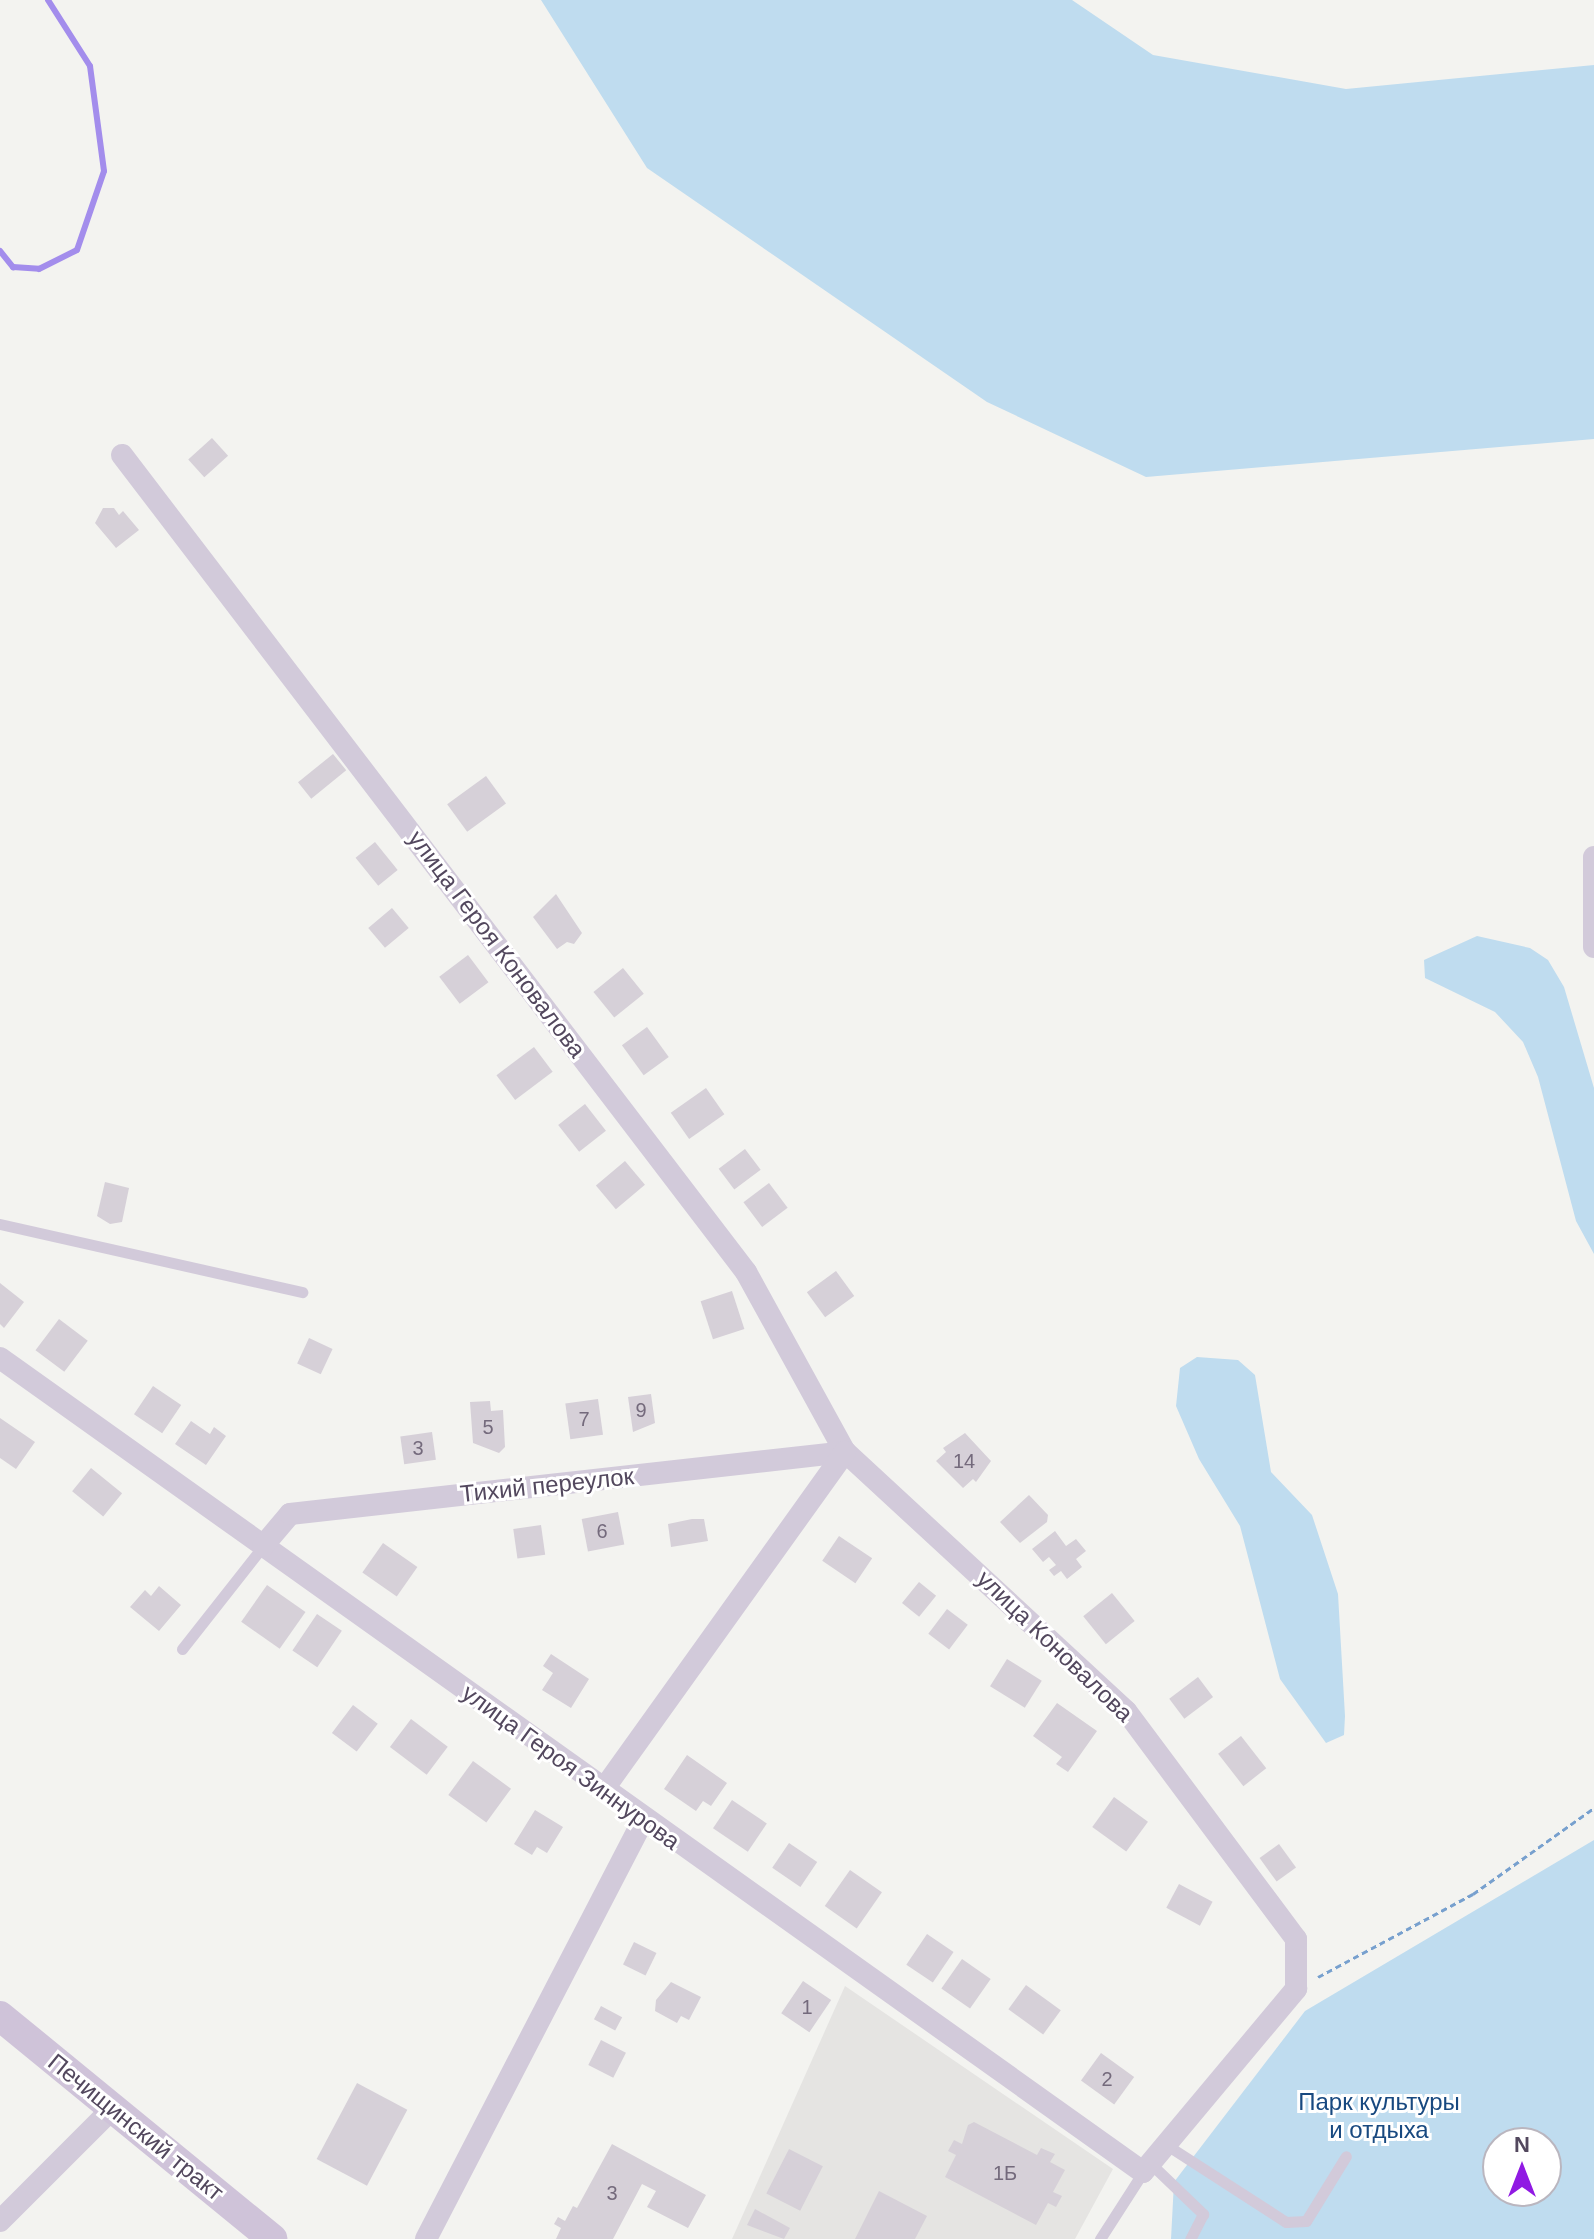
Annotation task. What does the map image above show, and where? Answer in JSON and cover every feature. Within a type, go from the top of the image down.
[{"type":"street","name":"улица Героя Коновалова","points":[[122,455],[746,1272],[845,1452]]},
{"type":"street","points":[[1594,857],[1594,947]]},
{"type":"street","name":"улица Героя Зиннурова","points":[[0,1358],[644,1819],[1147,2168]]},
{"type":"street","name":"Тихий переулок","points":[[263,1546],[290,1514],[845,1452]]},
{"type":"street","points":[[603,1790],[845,1452]]},
{"type":"street","name":"улица Коновалова","points":[[845,1452],[1126,1711],[1296,1939],[1296,1989]]},
{"type":"street","points":[[426,2239],[644,1819]]},
{"type":"street","points":[[1147,2168],[1296,1989]]},
{"type":"street","name":"Печищинский тракт","points":[[0,2016],[265,2237]]},
{"type":"street","points":[[0,2221],[113,2108]]},
{"type":"lane","points":[[0,1224],[302,1292]]},
{"type":"lane","points":[[182,1649],[263,1546]]},
{"type":"lane","points":[[1165,2144],[1286,2222],[1306,2221],[1346,2156]]},
{"type":"lane","points":[[1100,2239],[1147,2168],[1203,2214],[1190,2239]]},
{"type":"path","points":[[1296,1989],[1473,1894],[1594,1808]]},
{"type":"shaded area","points":[[845,1986],[1113,2169],[1075,2239],[732,2239]]},
{"type":"green space","points":[[541,0],[1072,0],[1153,55],[1346,89],[1594,65],[1594,439],[1146,477],[987,402],[647,168]]},
{"type":"green space","points":[[1477,936],[1530,948],[1548,960],[1564,987],[1594,1088],[1594,1254],[1576,1221],[1538,1077],[1523,1042],[1495,1012],[1425,978],[1424,960]]},
{"type":"green space","points":[[1197,1357],[1238,1360],[1255,1375],[1271,1472],[1312,1515],[1338,1594],[1344,1735],[1326,1743],[1280,1679],[1240,1526],[1199,1459],[1176,1406],[1180,1368]]},
{"type":"green space","name":"Парк культуры и отдыха","points":[[1594,1840],[1594,2239],[1171,2239],[1174,2182],[1305,2011]]},
{"type":"building","points":[[212,438],[228,456],[204,477],[188,459]]},
{"type":"building","points":[[103,508],[114,508],[119,515],[123,511],[139,530],[116,548],[95,523]]},
{"type":"building","points":[[333,754],[346,770],[311,799],[298,782]]},
{"type":"building","points":[[486,776],[506,804],[467,832],[447,804]]},
{"type":"building","points":[[375,842],[398,870],[378,886],[356,858]]},
{"type":"building","points":[[556,894],[582,933],[574,944],[567,942],[557,949],[533,917]]},
{"type":"building","points":[[392,908],[409,928],[385,948],[368,928]]},
{"type":"building","points":[[468,955],[488,982],[460,1004],[439,977]]},
{"type":"building","points":[[623,968],[644,994],[614,1018],[593,992]]},
{"type":"building","points":[[647,1027],[669,1057],[644,1075],[622,1045]]},
{"type":"building","points":[[534,1047],[553,1072],[515,1100],[496,1075]]},
{"type":"building","points":[[706,1088],[724,1114],[689,1139],[671,1113]]},
{"type":"building","points":[[585,1104],[606,1131],[579,1152],[558,1125]]},
{"type":"building","points":[[745,1149],[761,1170],[734,1190],[719,1169]]},
{"type":"building","points":[[625,1161],[645,1185],[616,1209],[596,1185]]},
{"type":"building","points":[[105,1182],[129,1188],[122,1222],[110,1224],[97,1216]]},
{"type":"building","points":[[769,1183],[788,1208],[762,1227],[743,1202]]},
{"type":"building","points":[[836,1271],[854,1296],[825,1317],[807,1292]]},
{"type":"building","points":[[0,1283],[24,1302],[4,1328],[0,1324]]},
{"type":"building","points":[[732,1291],[744,1329],[713,1339],[701,1301]]},
{"type":"building","points":[[59,1319],[88,1341],[64,1372],[36,1350]]},
{"type":"building","points":[[309,1338],[333,1349],[321,1374],[297,1363]]},
{"type":"building","points":[[153,1386],[181,1405],[162,1433],[134,1414]]},
{"type":"building","points":[[651,1394],[655,1423],[633,1432],[628,1397]]},
{"type":"building","points":[[598,1399],[603,1435],[570,1439],[565,1404]]},
{"type":"building","points":[[490,1401],[491,1411],[503,1410],[505,1447],[499,1453],[473,1443],[470,1402]]},
{"type":"building","points":[[0,1418],[35,1442],[16,1469],[0,1458]]},
{"type":"building","points":[[191,1421],[210,1434],[214,1427],[226,1436],[206,1465],[175,1444]]},
{"type":"building","points":[[432,1432],[436,1460],[404,1464],[400,1436]]},
{"type":"building","points":[[965,1433],[991,1461],[976,1482],[973,1479],[963,1488],[936,1461],[946,1452],[943,1448]]},
{"type":"building","points":[[91,1468],[122,1493],[103,1516],[72,1491]]},
{"type":"building","points":[[1029,1495],[1048,1515],[1047,1522],[1020,1543],[1000,1522]]},
{"type":"building","points":[[618,1512],[624,1544],[588,1551],[582,1519]]},
{"type":"building","points":[[704,1519],[708,1541],[671,1547],[668,1524]]},
{"type":"building","points":[[541,1525],[545,1555],[517,1559],[513,1529]]},
{"type":"building","points":[[1055,1531],[1066,1546],[1076,1539],[1086,1551],[1076,1559],[1082,1567],[1067,1579],[1061,1571],[1054,1576],[1049,1570],[1056,1565],[1049,1557],[1043,1562],[1032,1549]]},
{"type":"building","points":[[839,1536],[872,1558],[855,1583],[822,1561]]},
{"type":"building","points":[[383,1543],[417,1567],[397,1597],[362,1572]]},
{"type":"building","points":[[919,1582],[936,1596],[919,1617],[902,1603]]},
{"type":"building","points":[[267,1585],[306,1612],[280,1649],[241,1622]]},
{"type":"building","points":[[159,1586],[181,1605],[159,1631],[130,1607],[145,1590],[151,1596]]},
{"type":"building","points":[[1112,1593],[1135,1621],[1106,1644],[1083,1616]]},
{"type":"building","points":[[947,1609],[968,1625],[949,1649],[928,1634]]},
{"type":"building","points":[[317,1614],[342,1631],[317,1667],[292,1650]]},
{"type":"building","points":[[551,1654],[589,1679],[571,1708],[542,1690],[553,1673],[543,1666]]},
{"type":"building","points":[[1007,1659],[1042,1681],[1025,1708],[990,1686]]},
{"type":"building","points":[[1198,1677],[1213,1697],[1184,1719],[1169,1699]]},
{"type":"building","points":[[1057,1703],[1097,1731],[1068,1772],[1056,1764],[1062,1757],[1033,1736]]},
{"type":"building","points":[[353,1705],[378,1724],[357,1752],[332,1733]]},
{"type":"building","points":[[411,1719],[448,1747],[427,1775],[390,1747]]},
{"type":"building","points":[[1241,1736],[1266,1768],[1243,1786],[1218,1754]]},
{"type":"building","points":[[687,1755],[727,1783],[711,1806],[703,1801],[696,1811],[664,1789]]},
{"type":"building","points":[[473,1761],[511,1789],[486,1823],[448,1795]]},
{"type":"building","points":[[1114,1797],[1148,1822],[1126,1852],[1092,1827]]},
{"type":"building","points":[[732,1800],[767,1823],[748,1852],[713,1828]]},
{"type":"building","points":[[535,1810],[563,1827],[547,1853],[537,1847],[532,1855],[514,1844]]},
{"type":"building","points":[[789,1843],[817,1862],[800,1887],[772,1868]]},
{"type":"building","points":[[1279,1844],[1296,1867],[1277,1882],[1260,1858]]},
{"type":"building","points":[[850,1870],[882,1892],[857,1928],[825,1906]]},
{"type":"building","points":[[1179,1884],[1213,1902],[1200,1926],[1166,1908]]},
{"type":"building","points":[[927,1934],[954,1952],[933,1983],[906,1965]]},
{"type":"building","points":[[634,1942],[656,1953],[646,1975],[623,1964]]},
{"type":"building","points":[[962,1959],[991,1979],[970,2009],[941,1988]]},
{"type":"building","points":[[803,1981],[831,2000],[809,2032],[781,2013]]},
{"type":"building","points":[[671,1982],[701,1997],[689,2020],[681,2016],[677,2023],[655,2011],[656,2000]]},
{"type":"building","points":[[1026,1985],[1061,2010],[1043,2035],[1008,2009]]},
{"type":"building","points":[[601,2006],[622,2017],[615,2031],[594,2019]]},
{"type":"building","points":[[601,2040],[626,2053],[613,2078],[588,2065]]},
{"type":"building","points":[[1101,2053],[1134,2077],[1114,2105],[1081,2081]]},
{"type":"building","points":[[357,2083],[407,2110],[367,2186],[317,2159]]},
{"type":"building","points":[[974,2122],[1037,2155],[1041,2148],[1055,2154],[1050,2162],[1065,2170],[1053,2192],[1062,2196],[1056,2207],[1048,2203],[1036,2225],[945,2177],[956,2155],[948,2151],[954,2140],[962,2144],[968,2125]]},
{"type":"building","points":[[612,2144],[706,2195],[688,2228],[647,2207],[656,2191],[642,2184],[613,2239],[556,2239],[561,2228],[554,2224],[558,2217],[565,2221],[573,2206],[577,2208]]},
{"type":"building","points":[[789,2149],[823,2166],[800,2211],[766,2194]]},
{"type":"building","points":[[879,2191],[927,2216],[915,2239],[855,2239]]},
{"type":"building","points":[[755,2209],[790,2228],[784,2239],[747,2225]]},
{"type":"waterway","points":[[0,251],[13,267],[39,269],[77,250],[104,171],[90,66],[48,0]]}]
